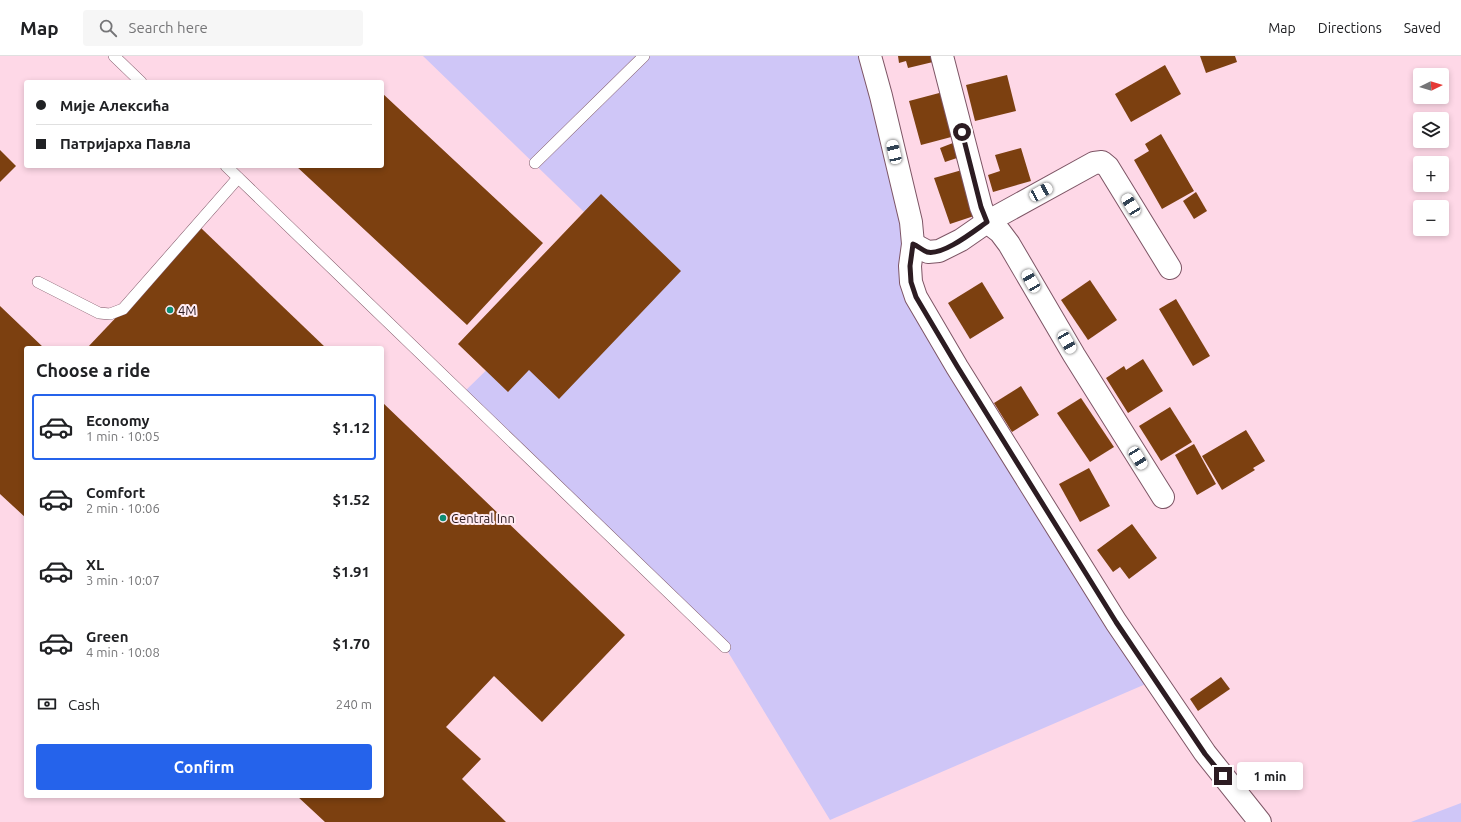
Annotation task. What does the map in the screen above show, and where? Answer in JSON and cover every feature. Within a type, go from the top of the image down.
[{"type":"street","points":[[870,56],[911,222],[913,244],[910,266],[911,282],[916,297],[957,366],[1121,628],[1205,754],[1260,822]]},
{"type":"street","points":[[942,56],[981,207],[987,222],[1000,232],[1009,244],[1074,355],[1163,498]]},
{"type":"street","points":[[913,244],[928,252],[939,251],[961,240],[987,222],[1094,163],[1102,162],[1108,167],[1170,268]]},
{"type":"lane","points":[[114,56],[139,80]]},
{"type":"lane","points":[[535,164],[644,56]]},
{"type":"lane","points":[[228,168],[725,647]]},
{"type":"lane","points":[[38,282],[99,313],[110,314],[123,309],[238,178]]},
{"type":"shaded area","points":[[423,56],[870,56],[910,266],[1155,680],[830,820],[725,647],[462,394],[616,243]]},
{"type":"shaded area","points":[[1461,803],[1461,822],[1411,822]]},
{"type":"building","points":[[898,56],[932,56],[933,62],[908,68],[906,61],[899,63]]},
{"type":"building","points":[[1200,56],[1235,56],[1237,62],[1206,73]]},
{"type":"building","points":[[1165,65],[1181,94],[1131,122],[1115,94]]},
{"type":"building","points":[[1007,75],[1016,111],[975,121],[966,85]]},
{"type":"building","points":[[943,92],[955,136],[921,145],[909,101]]},
{"type":"building","points":[[384,95],[543,243],[467,325],[298,168],[384,168]]},
{"type":"building","points":[[1161,134],[1194,191],[1162,209],[1134,160],[1149,151],[1145,144]]},
{"type":"building","points":[[958,141],[963,156],[945,162],[940,148]]},
{"type":"building","points":[[1021,148],[1031,181],[993,192],[988,175],[1000,171],[995,155]]},
{"type":"building","points":[[0,150],[16,166],[0,182]]},
{"type":"building","points":[[962,170],[977,215],[950,224],[934,178]]},
{"type":"building","points":[[1196,192],[1207,211],[1194,219],[1183,201]]},
{"type":"building","points":[[601,194],[681,271],[559,399],[529,370],[508,392],[458,344]]},
{"type":"building","points":[[201,228],[324,346],[89,346]]},
{"type":"building","points":[[1090,280],[1117,320],[1088,340],[1061,300]]},
{"type":"building","points":[[982,282],[1004,318],[970,339],[948,303]]},
{"type":"building","points":[[1176,299],[1210,356],[1193,366],[1159,309]]},
{"type":"building","points":[[0,306],[42,346],[24,346],[24,516],[0,494]]},
{"type":"building","points":[[1143,359],[1163,391],[1128,413],[1106,378],[1124,366],[1126,370]]},
{"type":"building","points":[[1021,386],[1039,415],[1012,432],[994,403]]},
{"type":"building","points":[[1081,398],[1114,447],[1090,462],[1057,413]]},
{"type":"building","name":"Central Inn","points":[[384,404],[625,635],[542,722],[494,676],[446,727],[481,759],[462,779],[506,822],[325,822],[299,798],[384,798]]},
{"type":"building","points":[[1170,407],[1192,442],[1161,461],[1139,426]]},
{"type":"building","points":[[1246,430],[1265,461],[1253,468],[1255,470],[1222,490],[1202,456]]},
{"type":"building","points":[[1194,444],[1216,484],[1197,495],[1175,455]]},
{"type":"building","points":[[1089,468],[1110,506],[1080,522],[1059,484]]},
{"type":"building","points":[[1132,524],[1157,558],[1129,579],[1120,567],[1113,572],[1097,550]]},
{"type":"building","points":[[1221,677],[1230,689],[1198,711],[1190,699]]},
{"type":"place","name":"4M","points":[[170,310]]},
{"type":"place","name":"Central Inn","points":[[443,518]]},
{"type":"route","points":[[962,132],[981,207],[987,222],[961,240],[939,251],[928,252],[913,244],[910,266],[911,282],[916,297],[957,366],[1116,622],[1205,754],[1223,776]]}]
